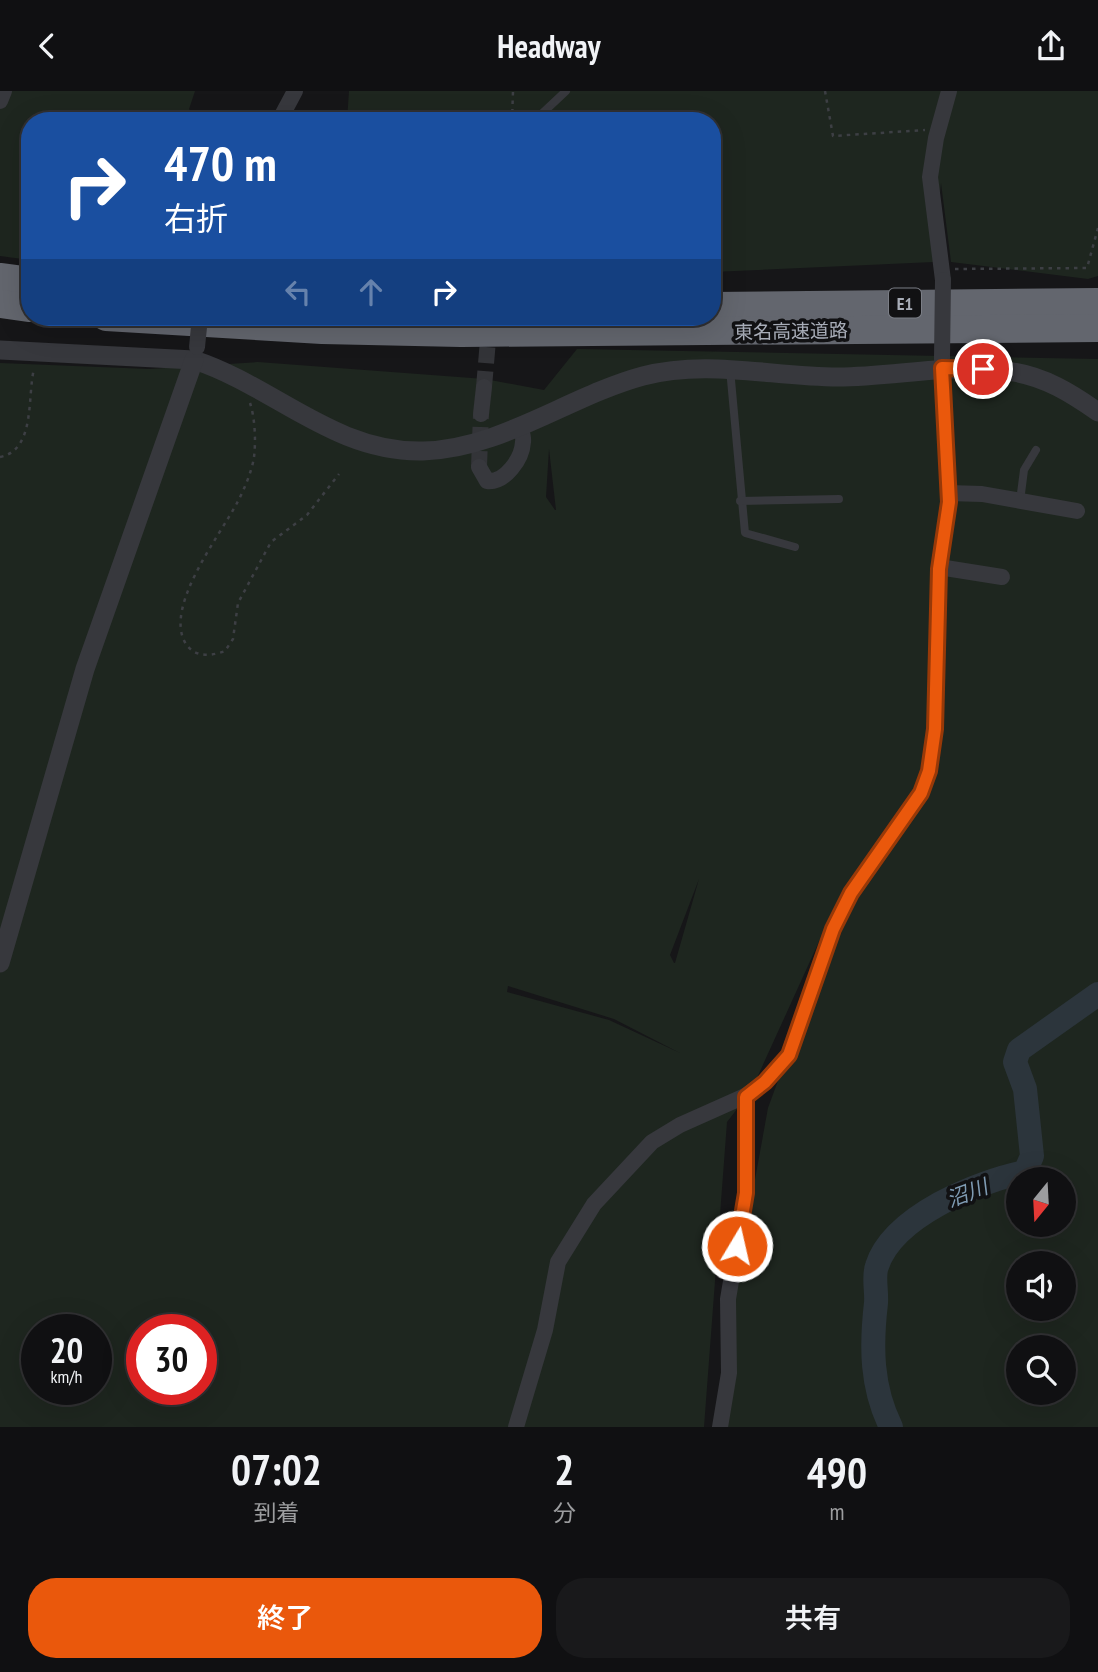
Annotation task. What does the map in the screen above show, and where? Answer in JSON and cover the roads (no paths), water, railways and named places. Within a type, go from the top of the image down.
[{"type":"highway","points":[[0,277],[21,280]]},
{"type":"highway","name":"東名高速道路","points":[[721,306],[1098,302]]},
{"type":"highway","points":[[0,304],[21,307]]},
{"type":"highway","name":"東名高速道路","points":[[242,326],[461,334],[1098,328]]},
{"type":"street","points":[[0,101],[4,91]]},
{"type":"street","points":[[284,112],[295,91]]},
{"type":"street","points":[[516,1427],[545,1330],[558,1262],[594,1204],[652,1142],[680,1125],[746,1097],[765,1082],[789,1055],[833,929],[851,893],[921,793],[929,771],[935,729],[939,567],[948,493],[942,363],[942,274],[930,177],[938,129],[949,91]]},
{"type":"street","points":[[0,963],[85,669],[196,354],[199,326]]},
{"type":"street","points":[[0,350],[196,354],[245,385],[346,438],[397,450],[456,447],[520,425],[618,383],[674,370],[730,369],[838,377],[942,363],[1014,372],[1043,380],[1070,393],[1098,412]]},
{"type":"street","points":[[481,414],[484,387]]},
{"type":"street","points":[[479,467],[487,481],[495,482],[507,475],[524,444],[520,425]]},
{"type":"street","points":[[948,493],[982,494],[1077,511]]},
{"type":"street","points":[[939,567],[1002,577]]},
{"type":"street","points":[[720,1427],[729,1373],[728,1299],[746,1193],[746,1097]]},
{"type":"lane","points":[[544,112],[566,91]]},
{"type":"lane","points":[[730,369],[745,533],[795,547]]},
{"type":"lane","points":[[1020,501],[1024,470],[1036,450]]},
{"type":"lane","points":[[740,501],[839,499]]},
{"type":"waterway","name":"沼川","points":[[891,1427],[884,1412],[874,1366],[877,1266],[886,1248],[900,1231],[919,1217],[985,1183],[1025,1172],[1032,1156],[1025,1089],[1015,1062],[1019,1050],[1098,994]]},
{"type":"tunnel","points":[[484,387],[489,326]]},
{"type":"tunnel","points":[[479,467],[481,414]]}]
